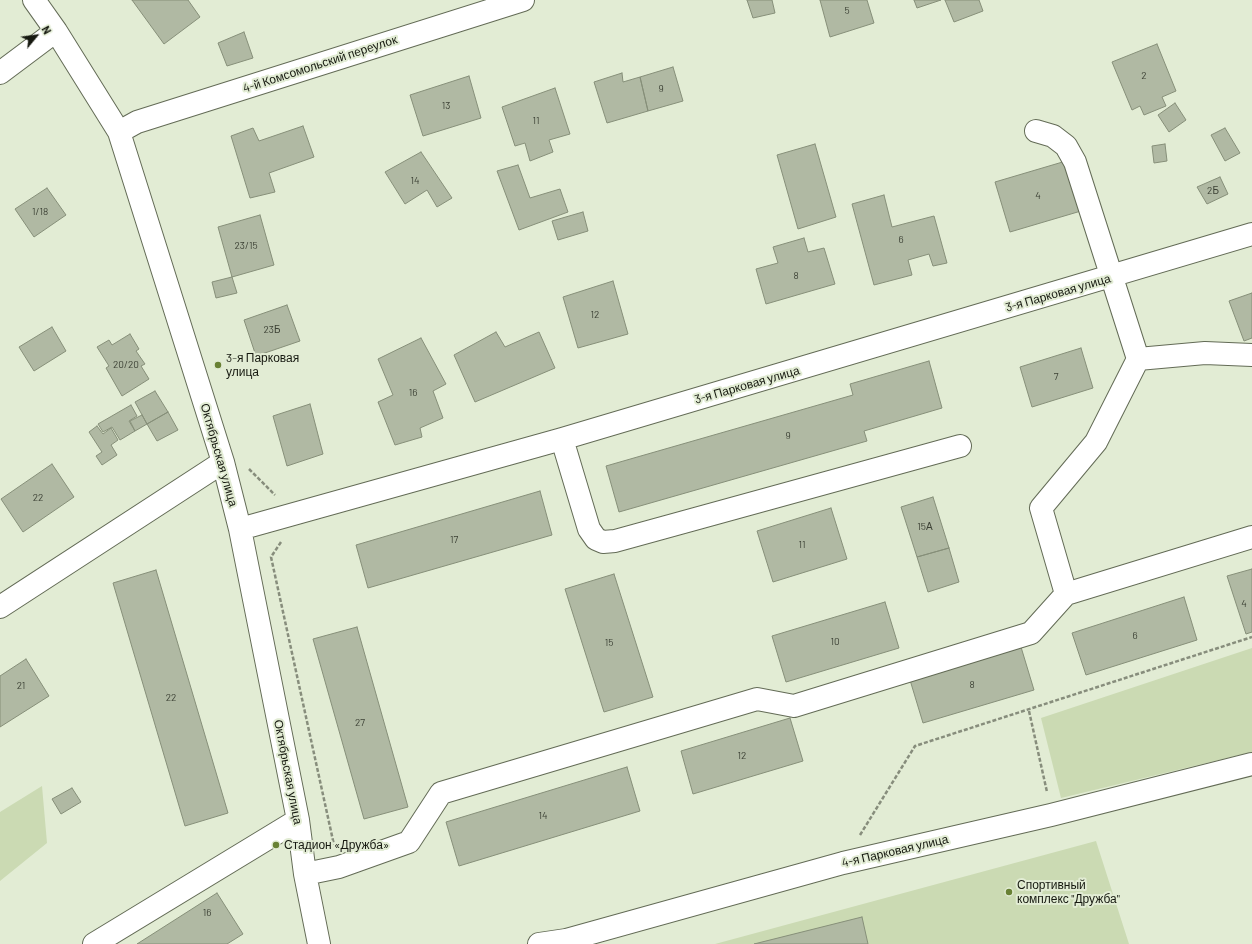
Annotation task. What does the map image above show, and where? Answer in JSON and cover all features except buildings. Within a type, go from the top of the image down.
[{"type":"street","name":"Октябрьская улица","points":[[34,0],[56,31],[119,132],[223,462],[240,529],[298,820],[305,874],[319,943]]},
{"type":"street","name":"4-й Комсомольский переулок","points":[[119,132],[137,122],[523,0]]},
{"type":"street","points":[[0,73],[56,31]]},
{"type":"street","points":[[1036,131],[1053,136],[1066,146],[1075,162],[1138,359],[1096,442],[1041,508],[1066,594]]},
{"type":"street","name":"3-я Парковая улица","points":[[240,529],[562,439],[1252,234]]},
{"type":"street","points":[[1138,359],[1205,353],[1252,355]]},
{"type":"street","points":[[562,439],[589,529],[596,539],[603,542],[615,541],[960,446]]},
{"type":"street","points":[[0,607],[223,462]]},
{"type":"street","points":[[305,874],[339,867],[409,842],[441,793],[756,699],[794,706],[1032,633],[1066,594],[1252,537]]},
{"type":"street","name":"4-я Парковая улица","points":[[539,944],[566,940],[843,863],[1051,815],[1252,764]]},
{"type":"street","points":[[94,944],[298,820]]},
{"type":"path","points":[[284,538],[271,557],[339,867]]},
{"type":"path","points":[[843,863],[915,746],[1029,711],[1252,637]]},
{"type":"path","points":[[1029,711],[1051,815]]},
{"type":"green space","points":[[1252,648],[1252,752],[1061,798],[1041,718]]},
{"type":"green space","points":[[42,786],[47,843],[0,881],[0,812]]},
{"type":"green space","name":"Спортивный комплекс \"Дружба\"","points":[[1096,841],[1129,944],[715,944]]},
{"type":"place","name":"3-я Парковая улица","points":[[218,365]]},
{"type":"place","name":"Стадион «Дружба»","points":[[276,845]]},
{"type":"place","name":"Спортивный комплекс \"Дружба\"","points":[[1009,892]]}]
